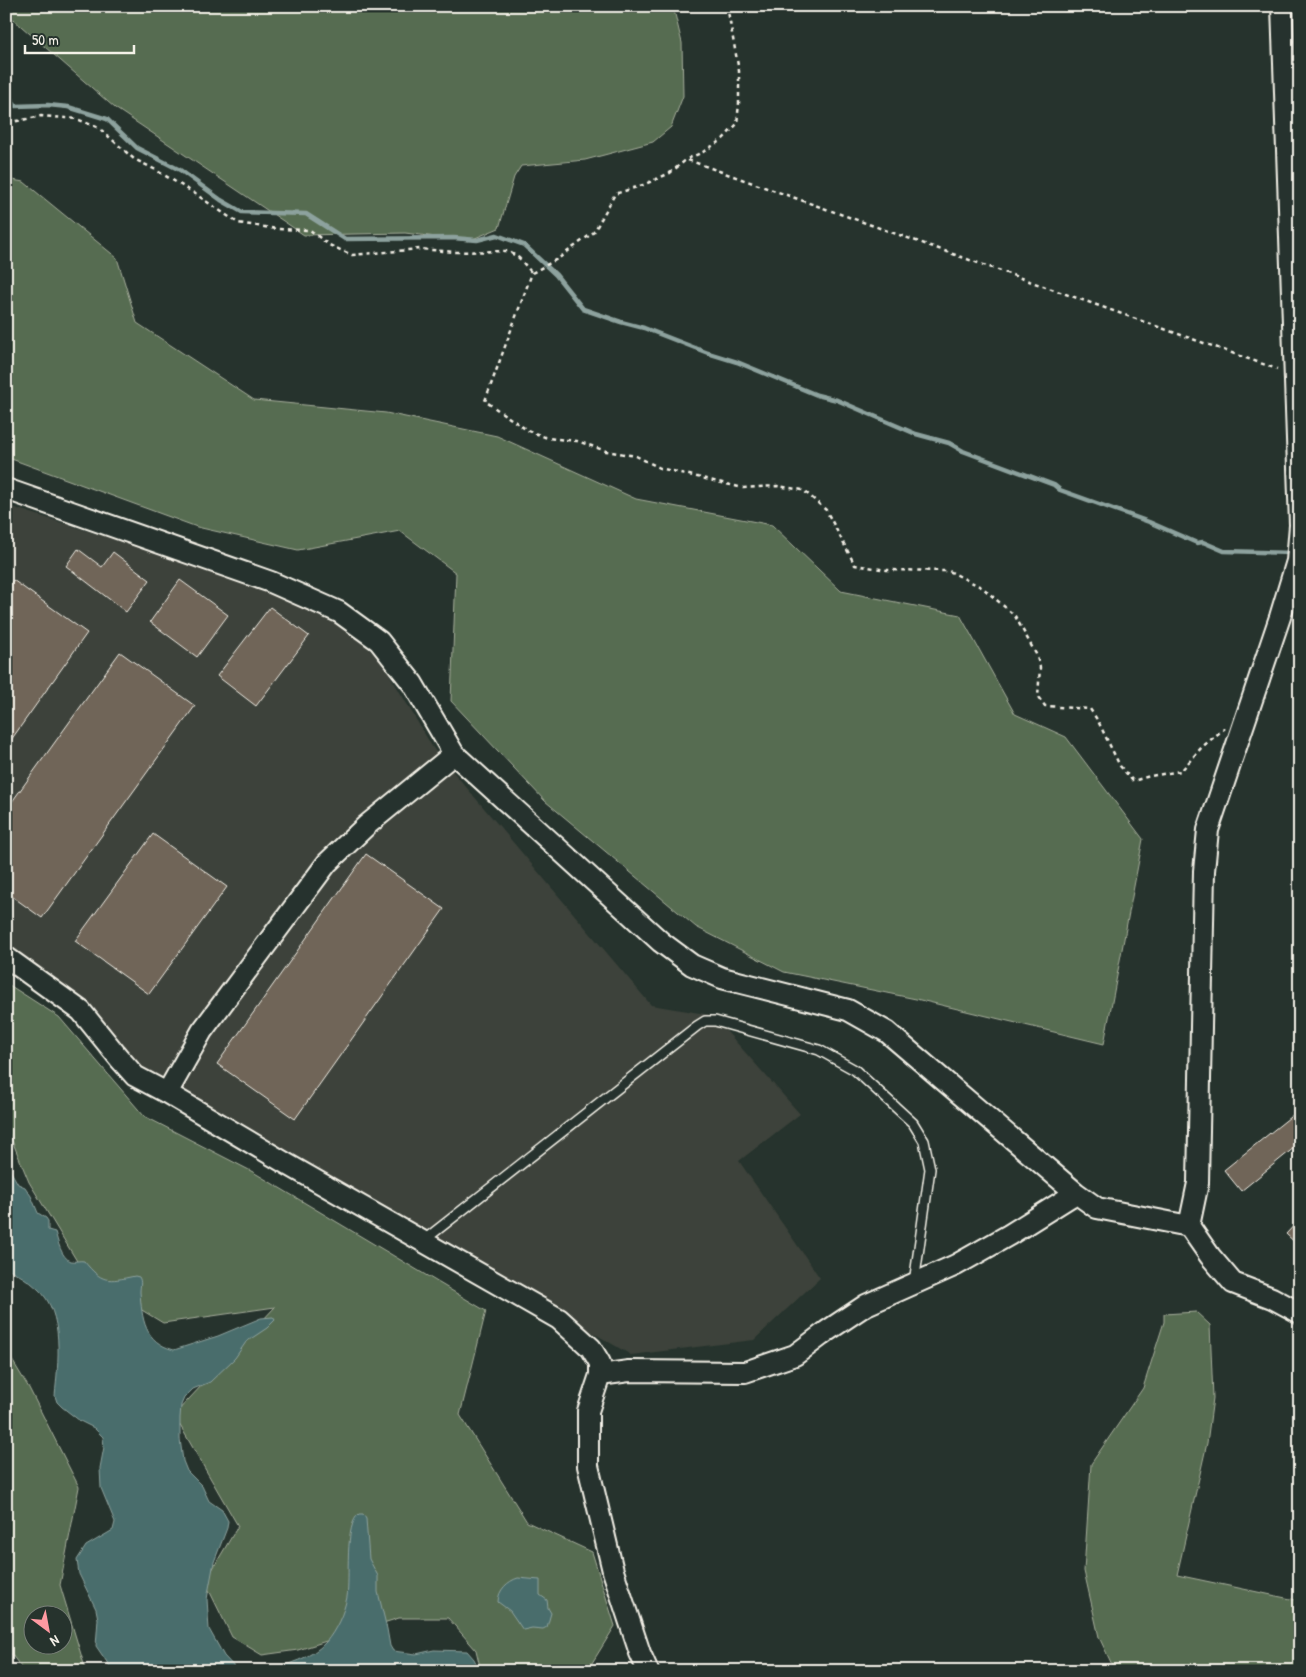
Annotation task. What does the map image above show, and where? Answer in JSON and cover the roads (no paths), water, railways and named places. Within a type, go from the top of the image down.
[{"type":"street","points":[[1189,1226],[1198,1183],[1204,862],[1208,830],[1297,561],[1300,525],[1282,6]]},
{"type":"street","points":[[6,489],[271,582],[339,612],[378,641],[402,670],[413,684],[454,754],[661,942],[692,965],[722,978],[848,1010],[887,1032],[1076,1193],[1097,1208],[1189,1226],[1210,1256],[1233,1283],[1272,1298],[1300,1313]]},
{"type":"street","points":[[167,1093],[202,1031],[327,863],[367,825],[454,754]]},
{"type":"street","points":[[6,957],[82,1011],[118,1058],[135,1076],[559,1319],[591,1348],[600,1363],[600,1375],[588,1411],[588,1466],[613,1571],[640,1654],[648,1671]]},
{"type":"street","points":[[600,1375],[629,1370],[745,1372],[795,1355],[866,1305],[956,1265],[1009,1235],[1076,1193]]},
{"type":"lane","points":[[423,1241],[704,1020],[715,1021],[819,1050],[855,1070],[913,1123],[924,1141],[930,1169],[914,1284]]},
{"type":"water","points":[[6,1163],[18,1184],[25,1187],[31,1196],[38,1213],[48,1221],[48,1230],[55,1232],[60,1249],[68,1259],[84,1261],[96,1273],[106,1279],[139,1277],[141,1282],[142,1311],[146,1328],[156,1341],[164,1346],[174,1350],[218,1336],[261,1318],[273,1317],[275,1320],[267,1328],[246,1342],[235,1358],[210,1382],[193,1389],[184,1398],[181,1405],[180,1439],[183,1461],[187,1471],[202,1486],[209,1501],[222,1510],[228,1521],[214,1562],[207,1599],[209,1629],[224,1656],[238,1671],[113,1671],[96,1646],[98,1619],[96,1609],[79,1574],[77,1560],[86,1546],[113,1530],[115,1522],[101,1488],[100,1468],[104,1447],[103,1437],[94,1428],[80,1421],[57,1402],[55,1396],[58,1339],[52,1311],[47,1299],[38,1289],[6,1267]]},
{"type":"water","points":[[359,1514],[363,1514],[366,1519],[369,1559],[378,1576],[378,1592],[390,1646],[393,1651],[416,1654],[434,1650],[467,1651],[474,1659],[480,1671],[267,1671],[313,1653],[326,1642],[336,1627],[346,1603],[349,1540],[354,1520]]},
{"type":"water","points":[[518,1578],[540,1580],[540,1595],[547,1600],[551,1613],[547,1627],[523,1630],[510,1611],[498,1602],[504,1587]]},
{"type":"waterway","points":[[6,98],[12,100],[15,106],[48,105],[68,107],[107,119],[137,148],[180,170],[221,200],[242,212],[306,214],[345,239],[454,238],[477,240],[497,235],[524,245],[556,275],[583,309],[644,328],[708,353],[737,362],[817,395],[837,400],[916,434],[949,443],[963,451],[1054,485],[1060,490],[1149,522],[1197,543],[1203,542],[1224,551],[1293,553]]}]
